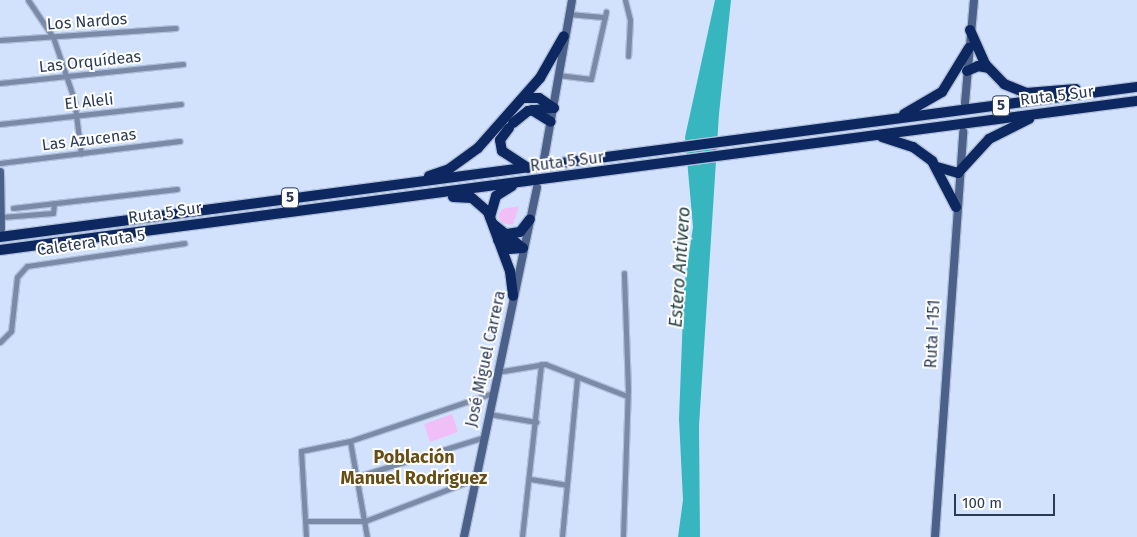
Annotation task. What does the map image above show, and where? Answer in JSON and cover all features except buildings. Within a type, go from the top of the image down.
[{"type":"highway","points":[[970,30],[988,68],[1004,84],[1026,93],[1124,89]]},
{"type":"highway","points":[[393,185],[435,174],[464,160],[524,98],[545,72],[564,36]]},
{"type":"highway","points":[[877,122],[936,97],[969,48]]},
{"type":"highway","points":[[967,71],[978,66],[988,68]]},
{"type":"highway","name":"Ruta 5 Sur","points":[[1,233],[585,161],[1137,87]]},
{"type":"highway","points":[[524,98],[539,98],[554,108]]},
{"type":"highway","name":"Ruta 5 Sur","points":[[0,250],[363,201],[762,152],[1137,100]]},
{"type":"highway","points":[[529,168],[502,152],[500,140],[511,126],[531,110],[554,108]]},
{"type":"highway","points":[[531,110],[551,122]]},
{"type":"highway","points":[[869,136],[904,144],[937,167],[958,173],[997,133],[1051,112]]},
{"type":"highway","points":[[937,167],[956,207]]},
{"type":"highway","points":[[492,220],[496,196],[518,183]]},
{"type":"highway","points":[[363,201],[468,197],[492,220],[502,236],[510,271],[512,296]]},
{"type":"highway","points":[[502,236],[520,232],[530,219]]},
{"type":"highway","points":[[502,236],[523,248]]},
{"type":"street","points":[[28,0],[53,37],[77,116],[81,154]]},
{"type":"street","points":[[544,159],[554,108],[564,36],[572,0]]},
{"type":"street","points":[[626,0],[630,20],[628,56]]},
{"type":"street","points":[[965,103],[974,0]]},
{"type":"street","points":[[558,75],[591,79],[605,14],[568,14]]},
{"type":"street","name":"Los Nardos","points":[[0,40],[176,28]]},
{"type":"street","name":"Las Orquídeas","points":[[0,83],[66,78],[183,64]]},
{"type":"street","name":"El Aleli","points":[[0,124],[181,104]]},
{"type":"street","name":"Ruta I-151","points":[[935,537],[962,132]]},
{"type":"street","name":"Las Azucenas","points":[[0,163],[180,141]]},
{"type":"street","points":[[0,172],[1,233]]},
{"type":"street","name":"José Miguel Carrera","points":[[464,537],[512,296],[537,188]]},
{"type":"street","points":[[12,208],[177,189]]},
{"type":"street","points":[[2,217],[54,213],[54,203]]},
{"type":"street","name":"Caletera Ruta 5","points":[[0,342],[11,331],[17,277],[27,266],[184,243]]},
{"type":"street","points":[[623,537],[626,396],[624,273]]},
{"type":"street","points":[[497,373],[541,364],[626,396]]},
{"type":"street","points":[[522,537],[530,479],[541,364]]},
{"type":"street","points":[[562,537],[577,377]]},
{"type":"street","points":[[306,537],[308,521],[298,455],[301,450],[350,441],[493,393]]},
{"type":"street","points":[[488,414],[536,422]]},
{"type":"street","points":[[359,476],[484,436]]},
{"type":"street","points":[[350,441],[359,476],[367,537]]},
{"type":"street","points":[[308,521],[365,521],[475,479]]},
{"type":"street","points":[[530,479],[567,485]]},
{"type":"shaded area","points":[[715,0],[731,0],[719,114],[699,426],[700,537],[678,537],[683,500],[679,419],[684,288],[693,227],[685,137]]},
{"type":"shaded area","points":[[519,206],[513,225],[502,223],[498,216],[502,209]]},
{"type":"shaded area","points":[[452,414],[458,432],[430,442],[424,424]]},
{"type":"district","name":"Población Manuel Rodríguez","points":[[414,468]]},
{"type":"water label","name":"Estero Antivero","points":[[680,267]]}]
